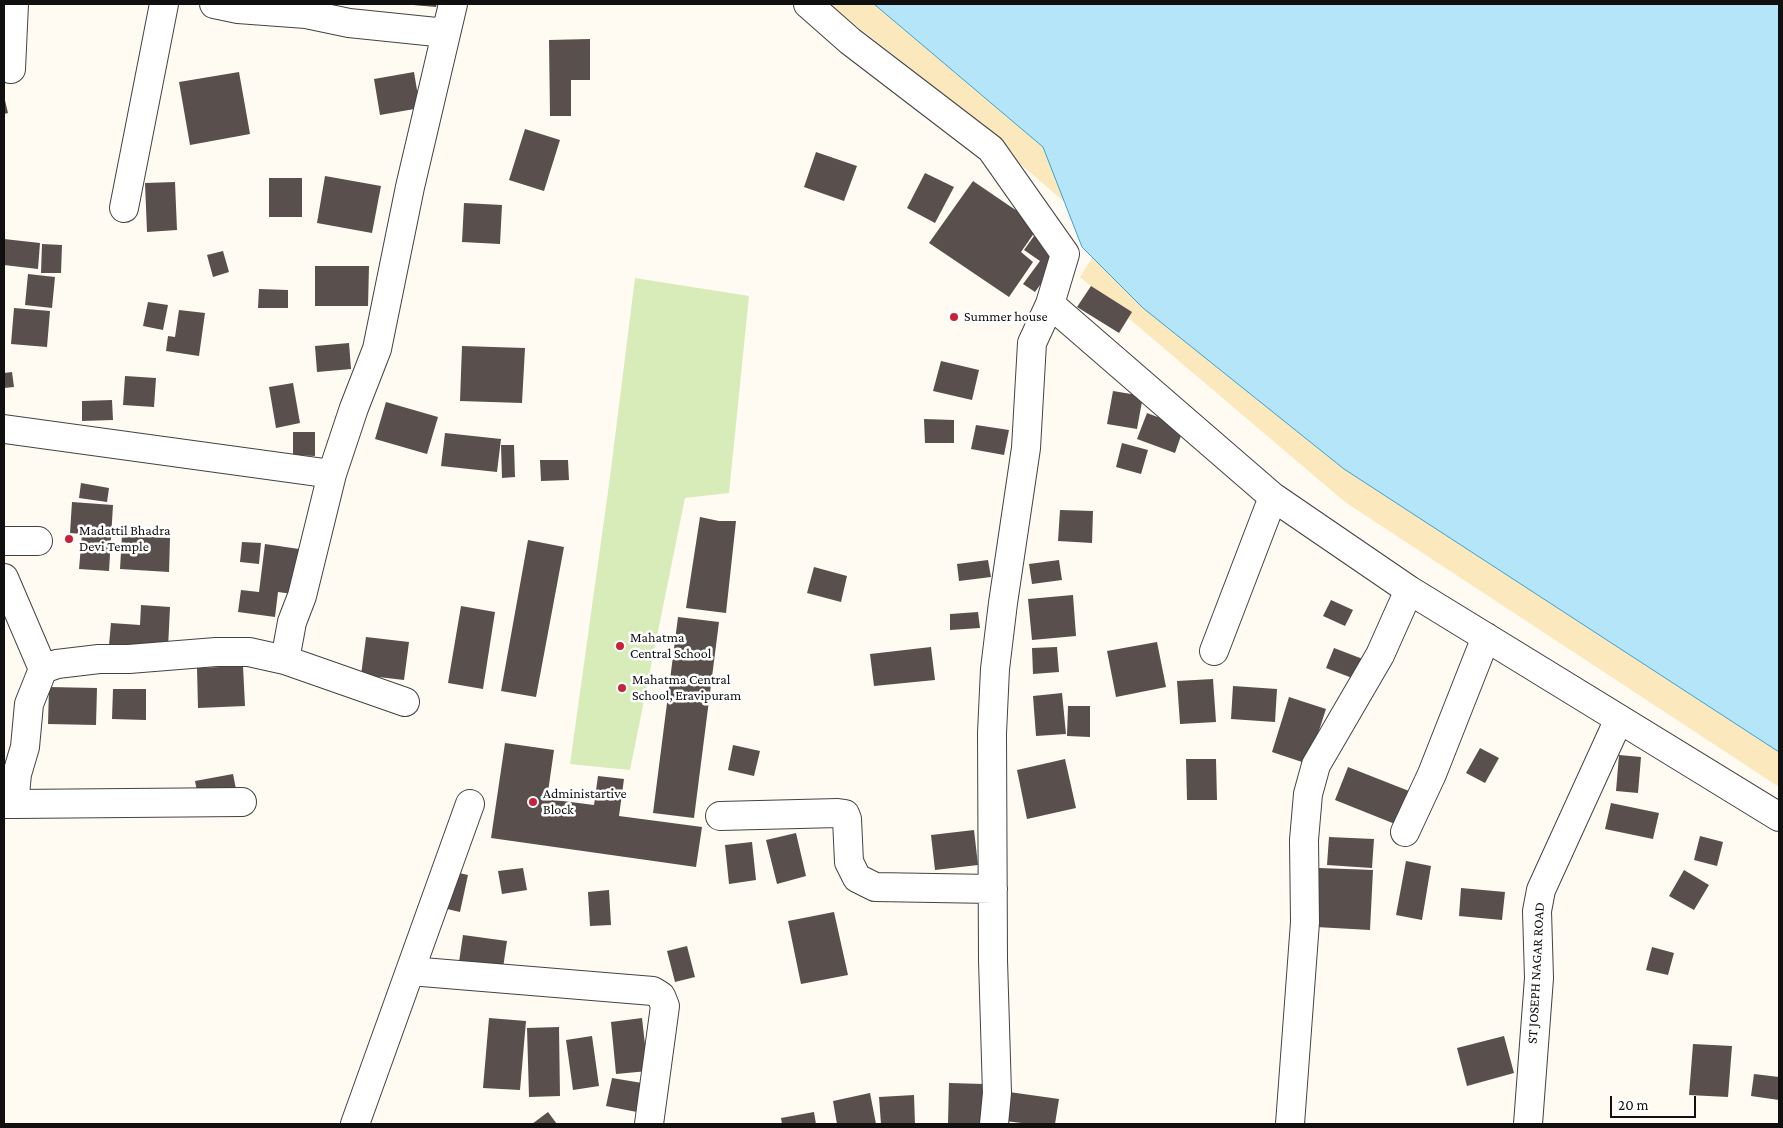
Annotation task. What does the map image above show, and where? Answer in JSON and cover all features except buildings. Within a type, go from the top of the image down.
[{"type":"street","points":[[11,69],[14,4]]},
{"type":"street","points":[[124,208],[164,4]]},
{"type":"street","points":[[214,4],[238,9],[307,9],[350,13],[446,33]]},
{"type":"street","points":[[285,660],[292,622],[302,596],[332,474],[354,408],[377,349],[410,187],[453,4]]},
{"type":"street","points":[[808,4],[850,41],[991,149],[1065,254],[1050,304],[1032,344],[1025,457],[995,669],[992,733],[997,1094],[994,1124]]},
{"type":"street","points":[[1050,304],[1273,497],[1409,590],[1779,817]]},
{"type":"street","points":[[4,429],[332,474]]},
{"type":"street","points":[[1214,651],[1273,497]]},
{"type":"street","points":[[4,541],[38,541]]},
{"type":"street","points":[[4,578],[12,621],[42,669]]},
{"type":"street","points":[[1290,1124],[1305,922],[1304,840],[1308,794],[1316,765],[1380,654],[1409,590]]},
{"type":"street","points":[[1405,832],[1432,774],[1486,637]]},
{"type":"street","points":[[42,669],[57,664],[99,659],[129,659],[216,652],[248,652],[285,660],[405,702]]},
{"type":"street","points":[[42,669],[29,704],[24,747],[9,804],[242,802]]},
{"type":"street","name":"ST JOSEPH NAGAR ROAD","points":[[1528,1124],[1539,978],[1537,911],[1541,890],[1619,719]]},
{"type":"street","points":[[354,1124],[470,804]]},
{"type":"street","points":[[720,816],[845,814],[847,819],[849,862],[857,878],[874,887],[993,889]]},
{"type":"street","points":[[410,971],[653,991],[661,996],[665,1006],[649,1124]]},
{"type":"green space","points":[[635,278],[749,296],[729,493],[685,498],[630,770],[570,764],[610,477]]},
{"type":"sand","points":[[828,4],[1009,4],[1779,646],[1779,787],[1345,502],[1080,277],[1105,237],[895,56]]},
{"type":"water","points":[[874,4],[1779,4],[1779,752],[1344,469],[1143,308],[1082,247],[1043,147]]},
{"type":"place","name":"Summer house","points":[[954,317]]},
{"type":"place","name":"Madattil Bhadra Devi Temple","points":[[69,539]]},
{"type":"place","name":"Mahatma Central School","points":[[620,646]]},
{"type":"place","name":"Mahatma Central School, Eravipuram","points":[[622,688]]},
{"type":"place","name":"Administartive Block","points":[[533,802]]}]
